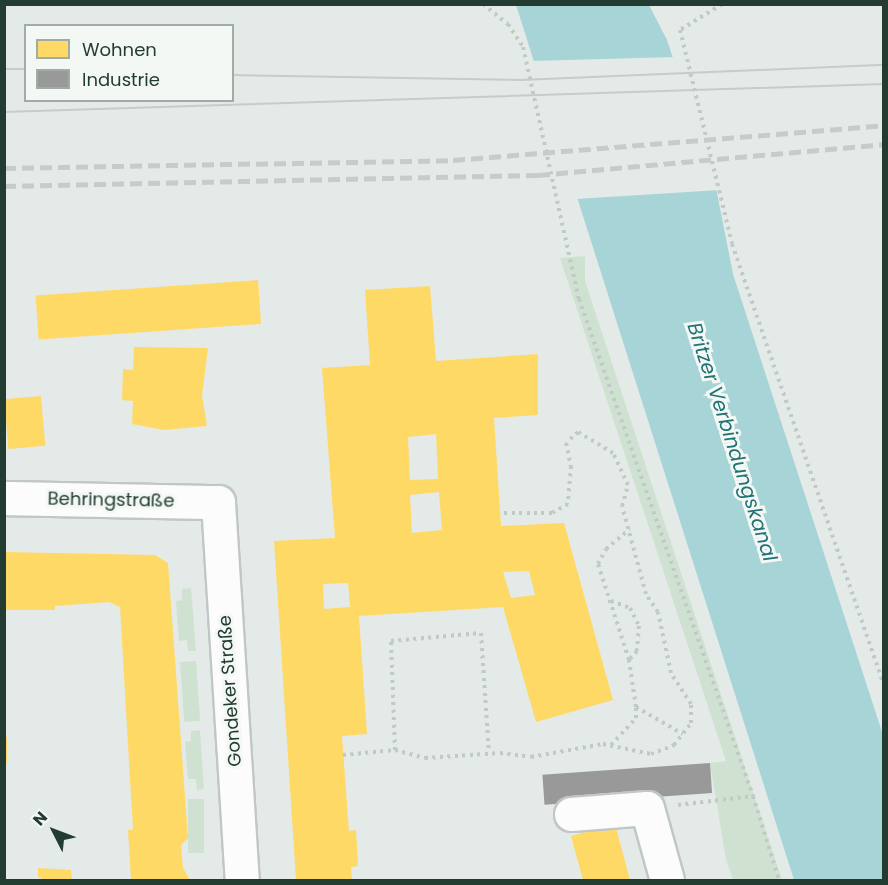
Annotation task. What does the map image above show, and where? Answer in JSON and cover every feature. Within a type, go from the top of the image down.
[{"type":"street","name":"Behringstraße","points":[[4,498],[218,502]]},
{"type":"street","name":"Gondeker Straße","points":[[218,502],[242,880]]},
{"type":"street","points":[[571,814],[647,808],[667,880]]},
{"type":"path","points":[[483,4],[508,24],[524,47],[579,299],[753,796],[779,880]]},
{"type":"path","points":[[722,4],[680,30],[732,244],[884,685]]},
{"type":"path","points":[[343,755],[395,750],[425,758],[489,753],[542,757],[590,744],[651,754],[665,750],[683,734],[691,723],[691,704],[671,673],[658,612],[646,594],[622,506],[628,485],[621,465],[605,445],[584,431],[566,443],[571,466],[568,504],[552,513],[500,513]]},
{"type":"path","points":[[611,746],[636,718],[636,707],[629,660],[598,564],[613,540],[630,529]]},
{"type":"path","points":[[611,601],[630,608],[639,627],[637,651],[629,660]]},
{"type":"path","points":[[395,750],[391,641],[481,633],[489,753]]},
{"type":"path","points":[[636,707],[683,734]]},
{"type":"path","points":[[647,808],[753,796]]},
{"type":"green space","points":[[585,256],[585,281],[782,880],[733,880],[726,859],[710,763],[726,761],[560,258]]},
{"type":"green space","points":[[191,588],[196,651],[188,651],[187,640],[179,641],[176,601],[182,600],[182,589]]},
{"type":"green space","points":[[196,661],[200,721],[184,722],[180,662]]},
{"type":"green space","points":[[200,730],[204,789],[197,790],[196,779],[188,779],[185,742],[191,741],[191,731]]},
{"type":"green space","points":[[188,799],[204,799],[204,853],[188,853]]},
{"type":"water","name":"Britzer Verbindungskanal","points":[[516,5],[649,5],[667,40],[716,188],[733,274],[883,735],[883,880],[794,880]]},
{"type":"pier","points":[[676,57],[720,190],[576,199],[530,61]]},
{"type":"building: Wohnen","points":[[258,280],[261,324],[39,339],[36,296]]},
{"type":"building: Wohnen","points":[[430,286],[436,361],[538,354],[538,415],[494,418],[501,526],[564,523],[613,700],[536,722],[503,607],[359,616],[367,734],[342,736],[349,831],[356,830],[358,866],[351,867],[352,880],[296,880],[274,541],[335,538],[322,368],[370,365],[365,290]],"holes":[[[436,434],[438,479],[410,480],[408,437]],[[439,492],[442,530],[412,533],[410,495]],[[529,571],[535,595],[511,598],[503,572]],[[348,583],[350,607],[324,609],[323,584]]]},
{"type":"building: Wohnen","points":[[134,347],[208,348],[202,395],[207,426],[164,430],[132,424],[133,401],[122,400],[123,369],[133,370]]},
{"type":"building: Wohnen","points":[[41,396],[45,446],[8,449],[4,399]]},
{"type":"building: Wohnen","points":[[4,552],[155,555],[168,563],[188,838],[181,845],[183,868],[190,880],[131,880],[128,830],[133,830],[120,607],[109,602],[55,606],[55,610],[4,610]]},
{"type":"building: Wohnen","points":[[4,737],[7,737],[7,763],[4,763]]},
{"type":"building: Wohnen","points":[[615,824],[630,880],[583,880],[571,836]]},
{"type":"building: Wohnen","points":[[38,868],[71,870],[72,880],[46,880],[38,877]]},
{"type":"building: Industrie","points":[[710,763],[712,793],[545,805],[542,775]]},
{"type":"tram line","points":[[234,75],[521,80],[884,65]]},
{"type":"tram line","points":[[4,69],[24,69]]},
{"type":"tram line","points":[[4,112],[884,84]]},
{"type":"railway","points":[[4,168],[453,160],[884,125]]},
{"type":"railway","points":[[4,186],[538,175],[884,144]]}]
